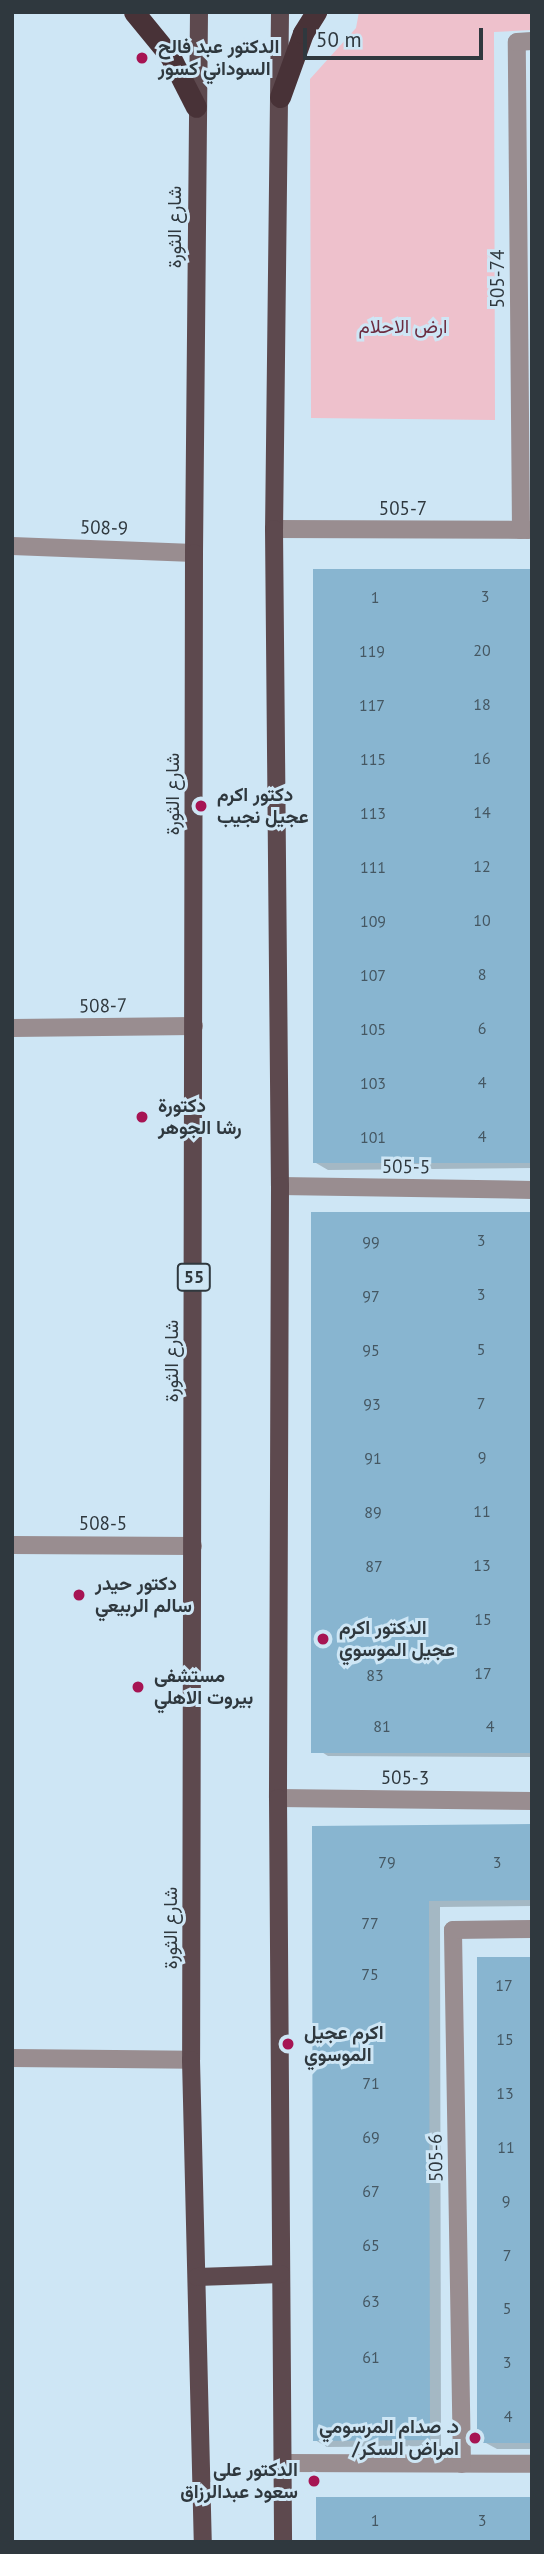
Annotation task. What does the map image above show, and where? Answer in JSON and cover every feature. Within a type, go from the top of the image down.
[{"type":"highway","points":[[134,12],[170,56],[196,107]]},
{"type":"highway","points":[[280,97],[303,33],[316,12]]},
{"type":"main road","name":"شارع الثورة","points":[[199,12],[196,107],[194,553],[191,2060],[203,2542]]},
{"type":"main road","points":[[280,12],[274,529],[280,1186],[278,1798],[283,2542]]},
{"type":"main road","points":[[197,2277],[281,2274]]},
{"type":"street","name":"505-74","points":[[526,530],[517,42],[532,41]]},
{"type":"street","name":"505-7","points":[[274,529],[526,530]]},
{"type":"street","name":"508-9","points":[[12,546],[194,553]]},
{"type":"street","name":"508-7","points":[[12,1028],[194,1026]]},
{"type":"street","name":"505-5","points":[[280,1186],[532,1190]]},
{"type":"street","name":"508-5","points":[[12,1545],[193,1546]]},
{"type":"street","name":"505-3","points":[[278,1798],[532,1801]]},
{"type":"street","name":"505-6","points":[[462,2464],[453,1930],[532,1929]]},
{"type":"street","points":[[12,2058],[191,2060]]},
{"type":"street","points":[[283,2463],[532,2464]]},
{"type":"green space","name":"ارض الاحلام","points":[[359,12],[532,12],[532,30],[494,32],[495,420],[311,418],[310,79],[356,28]]},
{"type":"building","points":[[313,569],[532,569],[532,1163],[313,1163]]},
{"type":"building","points":[[311,1212],[532,1212],[532,1753],[311,1753]]},
{"type":"building","points":[[532,1824],[532,1900],[429,1901],[430,2440],[313,2441],[312,1826]]},
{"type":"building","points":[[477,1957],[532,1957],[532,2443],[477,2443]]},
{"type":"building","points":[[316,2497],[532,2497],[532,2542],[316,2542]]},
{"type":"place","name":"الدكتور عبد فالح السوداني كسور","points":[[142,58]]},
{"type":"place","name":"دكتور اكرم عجيل نجيب","points":[[201,806]]},
{"type":"place","name":"دكتورة رشا الجوهر","points":[[142,1117]]},
{"type":"place","name":"دكتور حيدر سالم الربيعي","points":[[79,1595]]},
{"type":"place","name":"الدكتور اكرم عجيل الموسوي","points":[[323,1639]]},
{"type":"place","name":"مستشفى بيروت الاهلي","points":[[138,1687]]},
{"type":"place","name":"اكرم عجيل الموسوي","points":[[288,2044]]},
{"type":"place","name":"د. صدام المرسومي /امراض السكر","points":[[475,2438]]},
{"type":"place","name":"الدكتور علي سعود عبدالرزاق","points":[[314,2481]]}]
